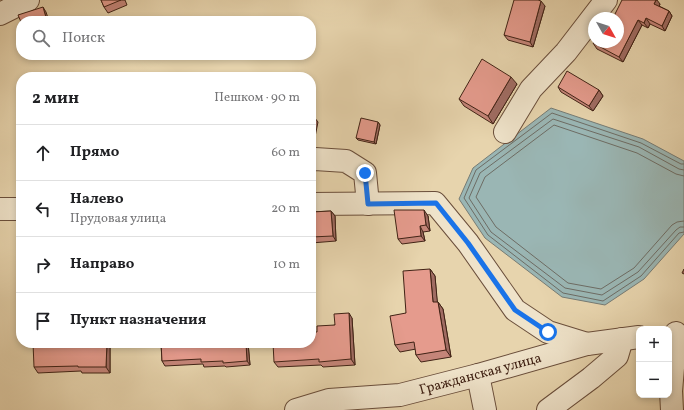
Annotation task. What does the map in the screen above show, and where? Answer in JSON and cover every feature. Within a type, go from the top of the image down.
[{"type":"street","points":[[0,14],[28,0]]},
{"type":"street","points":[[505,132],[532,89],[566,52],[606,0]]},
{"type":"street","points":[[316,159],[346,161],[365,173],[368,204]]},
{"type":"street","points":[[316,204],[436,203],[468,243],[515,310],[548,332],[587,344]]},
{"type":"street","points":[[0,210],[16,209]]},
{"type":"street","points":[[672,410],[671,391],[676,333]]},
{"type":"street","points":[[548,410],[591,378],[617,356],[631,338]]},
{"type":"street","name":"Гражданская улица","points":[[296,410],[329,400],[400,395],[478,375],[587,344],[631,338]]},
{"type":"street","points":[[478,375],[485,410]]},
{"type":"water","points":[[551,108],[643,139],[684,161],[684,234],[644,279],[605,305],[562,297],[485,238],[459,199],[473,168]]},
{"type":"building","points":[[101,0],[121,0],[104,7]]},
{"type":"building","points":[[514,0],[541,1],[530,42],[504,35]]},
{"type":"building","points":[[622,0],[656,0],[654,4],[669,11],[662,26],[646,18],[644,23],[638,20],[624,47],[624,12],[616,12]]},
{"type":"building","points":[[43,7],[46,16],[18,16]]},
{"type":"building","points":[[602,48],[624,48],[619,57]]},
{"type":"building","points":[[482,59],[511,77],[488,116],[459,99]]},
{"type":"building","points":[[567,71],[599,90],[589,106],[558,87]]},
{"type":"building","points":[[361,118],[378,122],[374,142],[356,138]]},
{"type":"building","points":[[394,210],[424,210],[426,225],[420,226],[421,236],[398,239]]},
{"type":"building","points":[[331,211],[333,236],[316,237],[316,212]]},
{"type":"building","points":[[430,269],[433,302],[438,302],[446,350],[416,355],[414,342],[395,345],[390,316],[406,313],[403,271]]},
{"type":"building","points":[[349,313],[351,359],[319,362],[319,359],[274,362],[273,348],[316,348],[317,326],[335,325],[334,314]]},
{"type":"building","points":[[33,348],[107,348],[106,367],[34,367]]},
{"type":"building","points":[[161,348],[246,348],[247,361],[223,363],[223,361],[201,362],[201,359],[162,361]]},
{"type":"route","points":[[365,173],[368,204],[436,203],[468,243],[515,310],[548,332]]}]
